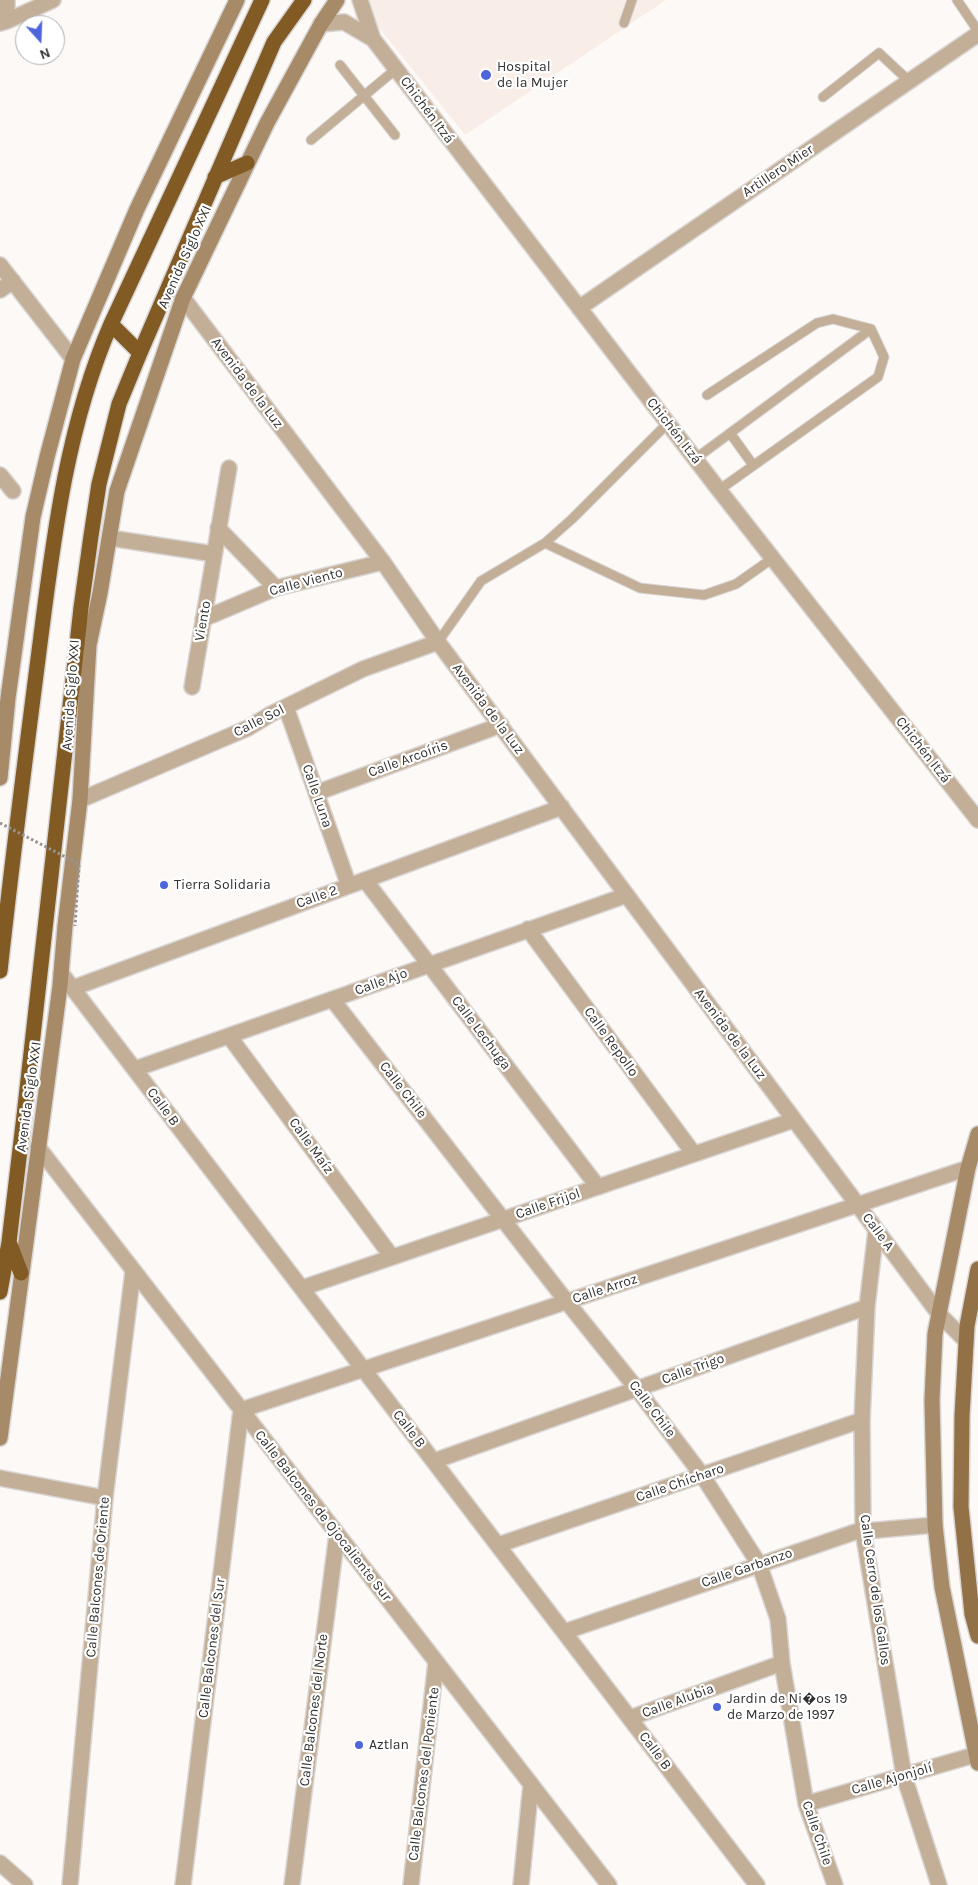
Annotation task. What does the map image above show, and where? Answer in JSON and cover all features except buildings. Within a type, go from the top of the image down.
[{"type":"highway","points":[[0,971],[4,892],[55,525],[78,420],[95,360],[110,324],[262,0]]},
{"type":"highway","name":"Avenida Siglo XXI","points":[[0,1292],[9,1242],[81,608],[99,484],[119,404],[140,352],[274,42],[304,0]]},
{"type":"highway","points":[[215,177],[247,163]]},
{"type":"highway","points":[[110,324],[140,352]]},
{"type":"highway","points":[[9,1242],[21,1273]]},
{"type":"main road","points":[[978,1269],[967,1326],[962,1416],[961,1507],[972,1614],[978,1636]]},
{"type":"street","points":[[3,22],[8,0]]},
{"type":"street","points":[[3,22],[53,0]]},
{"type":"street","points":[[0,778],[4,692],[33,517],[73,358],[137,210],[237,0]]},
{"type":"street","name":"Avenida Siglo XXI","points":[[0,1438],[61,972],[80,800],[89,645],[110,538],[117,491],[182,298],[247,163],[321,24],[337,0]]},
{"type":"street","points":[[360,0],[373,39]]},
{"type":"street","points":[[321,24],[344,22],[373,39]]},
{"type":"street","name":"Artillero Mier","points":[[578,308],[978,32]]},
{"type":"street","name":"Chichén Itzá","points":[[373,39],[578,308],[978,820]]},
{"type":"street","points":[[0,265],[73,358]]},
{"type":"street","points":[[0,290],[13,281]]},
{"type":"street","name":"Avenida de la Luz","points":[[182,298],[383,562],[438,642],[794,1120]]},
{"type":"street","name":"Viento","points":[[192,687],[229,468]]},
{"type":"street","points":[[0,475],[13,491]]},
{"type":"street","points":[[218,528],[276,588]]},
{"type":"street","points":[[110,538],[214,554]]},
{"type":"street","name":"Calle Viento","points":[[203,619],[276,588],[383,562]]},
{"type":"street","name":"Calle Sol","points":[[80,800],[248,728],[363,669],[438,642]]},
{"type":"street","name":"Calle Luna","points":[[286,707],[348,886]]},
{"type":"street","name":"Calle Arcoíris","points":[[316,793],[501,725]]},
{"type":"street","name":"Calle 2","points":[[73,988],[562,807]]},
{"type":"street","name":"Calle Lechuga","points":[[365,880],[598,1187]]},
{"type":"street","name":"Calle Ajo","points":[[134,1069],[627,894]]},
{"type":"street","name":"Calle Repollo","points":[[528,930],[694,1154]]},
{"type":"street","name":"Calle B","points":[[61,972],[757,1885]]},
{"type":"street","name":"Calle Chile","points":[[332,999],[702,1475],[759,1564],[778,1619],[782,1663],[806,1804],[835,1885]]},
{"type":"street","name":"Calle Maíz","points":[[229,1036],[392,1257]]},
{"type":"street","name":"Calle Frijol","points":[[302,1288],[794,1120]]},
{"type":"street","name":"Calle A","points":[[794,1120],[939,1314],[966,1341]]},
{"type":"street","points":[[977,1757],[942,1588],[935,1525],[932,1400],[935,1334],[968,1168],[978,1134]]},
{"type":"street","name":"Calle Balcones de Ojocaliente Sur","points":[[38,1148],[609,1885]]},
{"type":"street","name":"Calle Arroz","points":[[241,1410],[968,1168]]},
{"type":"street","name":"Calle Cerro de los Gallos","points":[[876,1230],[867,1307],[862,1420],[864,1531],[904,1776],[939,1885]]},
{"type":"street","name":"Calle Balcones de Oriente","points":[[70,1885],[104,1498],[133,1271]]},
{"type":"street","name":"Calle Trigo","points":[[434,1461],[867,1307]]},
{"type":"street","name":"Calle Balcones del Sur","points":[[183,1885],[241,1410]]},
{"type":"street","name":"Calle Chícharo","points":[[498,1545],[862,1420]]},
{"type":"street","points":[[0,1478],[104,1498]]},
{"type":"street","name":"Calle Garbanzo","points":[[564,1632],[855,1532],[935,1525]]},
{"type":"street","name":"Calle Balcones del Norte","points":[[292,1885],[337,1534]]},
{"type":"street","name":"Calle Balcones del Poniente","points":[[411,1885],[436,1662]]},
{"type":"street","name":"Calle Alubia","points":[[630,1718],[782,1663]]},
{"type":"street","name":"Calle Ajonjolí","points":[[806,1804],[977,1757]]},
{"type":"street","points":[[521,1885],[531,1784]]},
{"type":"street","points":[[0,1863],[25,1885]]},
{"type":"lane","points":[[624,23],[632,0]]},
{"type":"lane","points":[[957,0],[978,32]]},
{"type":"lane","points":[[823,97],[879,53],[909,81]]},
{"type":"lane","points":[[340,65],[396,135]]},
{"type":"lane","points":[[311,140],[396,69]]},
{"type":"lane","points":[[707,395],[817,323],[833,319],[871,329]]},
{"type":"lane","points":[[695,458],[871,329]]},
{"type":"lane","points":[[719,490],[878,377],[884,357],[871,329]]},
{"type":"lane","points":[[438,642],[480,581],[544,543],[572,519],[668,423]]},
{"type":"lane","points":[[730,433],[753,465]]},
{"type":"lane","points":[[544,543],[640,588],[704,595],[736,584],[773,558]]},
{"type":"path","points":[[0,822],[79,864],[75,926]]},
{"type":"shaded area","name":"Hospital de la Mujer","points":[[369,0],[666,0],[465,135],[369,15]]},
{"type":"place","name":"Hospital de la Mujer","points":[[486,75]]},
{"type":"place","name":"Tierra Solidaria","points":[[164,885]]},
{"type":"place","name":"Jardin de Ni�os 19 de Marzo de 1997","points":[[717,1707]]},
{"type":"place","name":"Aztlan","points":[[359,1745]]}]
